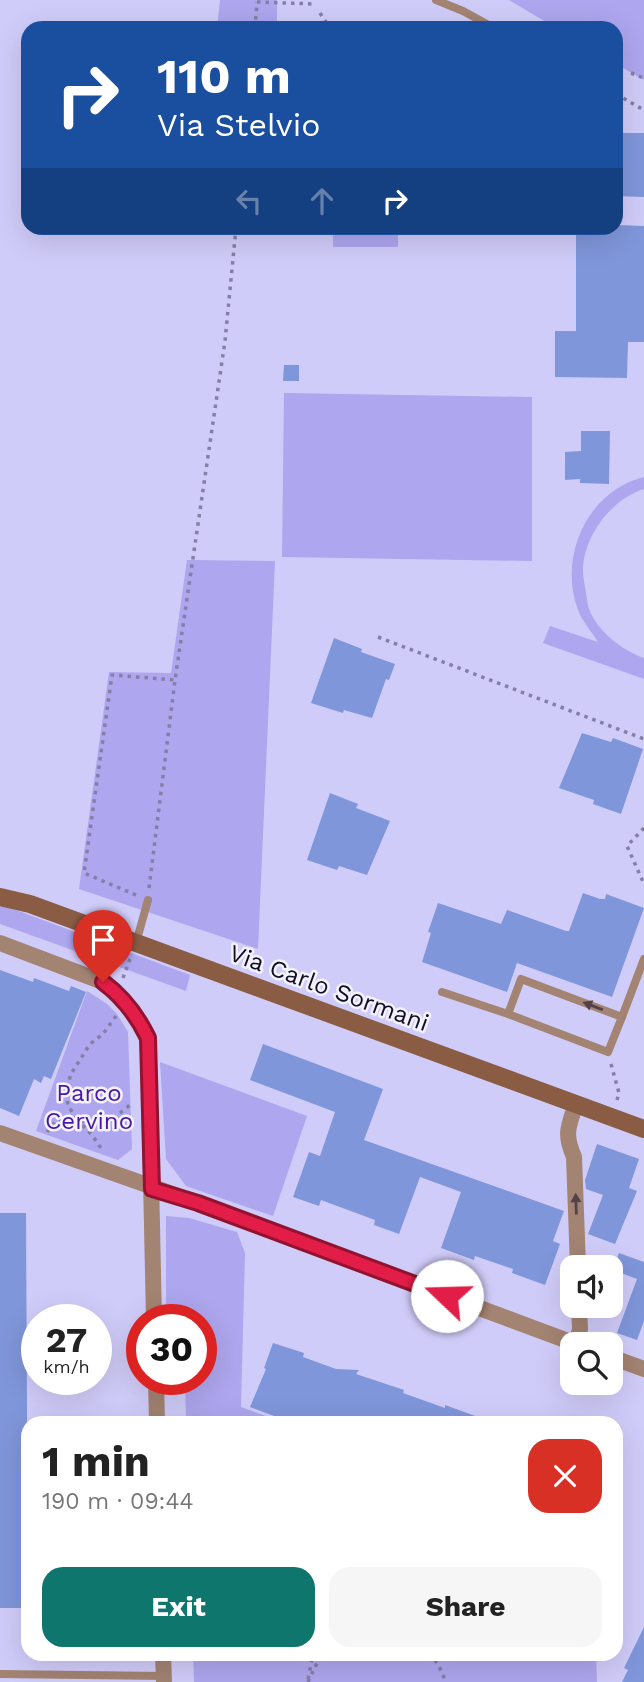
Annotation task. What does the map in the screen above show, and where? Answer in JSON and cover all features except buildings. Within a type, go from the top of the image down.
[{"type":"main road","name":"Via Carlo Sormani","points":[[0,889],[30,904],[644,1129]]},
{"type":"main road","name":"Via Carlo Sormani","points":[[0,897],[30,904]]},
{"type":"street","points":[[0,943],[103,982],[138,1017],[148,1038],[154,1304]]},
{"type":"street","points":[[576,1104],[567,1131],[567,1142],[574,1157],[578,1255]]},
{"type":"street","points":[[0,1133],[152,1189],[198,1203],[560,1338]]},
{"type":"street","points":[[623,1361],[644,1369]]},
{"type":"street","points":[[156,1395],[157,1416]]},
{"type":"street","points":[[163,1661],[164,1679]]},
{"type":"lane","points":[[436,0],[482,21]]},
{"type":"lane","points":[[464,11],[470,0]]},
{"type":"lane","points":[[136,943],[148,900]]},
{"type":"lane","points":[[608,1052],[644,959]]},
{"type":"lane","points":[[508,1014],[522,979],[622,1017]]},
{"type":"lane","name":"Via Carlo Sormani","points":[[442,992],[608,1052]]},
{"type":"lane","points":[[0,1674],[164,1679]]},
{"type":"path","points":[[256,21],[258,1],[314,4]]},
{"type":"path","points":[[320,13],[325,21]]},
{"type":"path","points":[[631,73],[644,78]]},
{"type":"path","points":[[623,98],[644,110]]},
{"type":"path","points":[[175,680],[112,675],[84,873],[148,900],[175,680],[225,341],[235,235]]},
{"type":"path","points":[[378,637],[644,739]]},
{"type":"path","points":[[644,828],[627,846],[644,884]]},
{"type":"path","points":[[100,1169],[105,1156],[93,1133],[78,1120],[68,1106],[66,1090],[79,1058],[90,1044],[103,1034],[120,997],[136,943]]},
{"type":"path","points":[[608,1052],[619,1093],[611,1117]]},
{"type":"path","points":[[41,1147],[52,1125],[61,1120],[110,1123],[131,1104],[148,1097]]},
{"type":"path","points":[[308,1682],[312,1661]]},
{"type":"path","points":[[308,1682],[319,1661]]},
{"type":"path","points":[[435,1661],[446,1682]]},
{"type":"green space","points":[[220,0],[277,0],[277,21],[218,21]]},
{"type":"green space","points":[[509,0],[644,0],[644,80],[623,68],[623,21],[544,21]]},
{"type":"green space","points":[[333,235],[398,235],[398,247],[333,247]]},
{"type":"green space","points":[[284,393],[532,397],[532,561],[282,557]]},
{"type":"green space","points":[[644,477],[644,489],[621,501],[601,521],[588,545],[583,571],[588,605],[593,617],[612,639],[644,658],[644,679],[543,643],[550,626],[598,642],[578,610],[573,590],[575,548],[593,511],[607,496]]},
{"type":"green space","points":[[187,560],[275,561],[258,949],[79,889],[109,672],[171,673]]},
{"type":"green space","points":[[0,904],[190,975],[186,991],[0,924]]},
{"type":"green space","name":"Parco Cervino","points":[[87,991],[117,1014],[128,1032],[132,1149],[118,1160],[36,1131]]},
{"type":"green space","points":[[160,1062],[307,1116],[273,1216],[186,1186],[166,1159]]},
{"type":"green space","points":[[166,1216],[189,1218],[237,1232],[245,1253],[241,1407],[266,1416],[186,1416],[185,1395],[217,1395],[217,1304],[166,1304]]},
{"type":"green space","points":[[193,1661],[596,1661],[597,1682],[194,1682]]},
{"type":"route","points":[[103,982],[117,993],[138,1017],[148,1038],[152,1189],[198,1203],[447,1296]]}]
